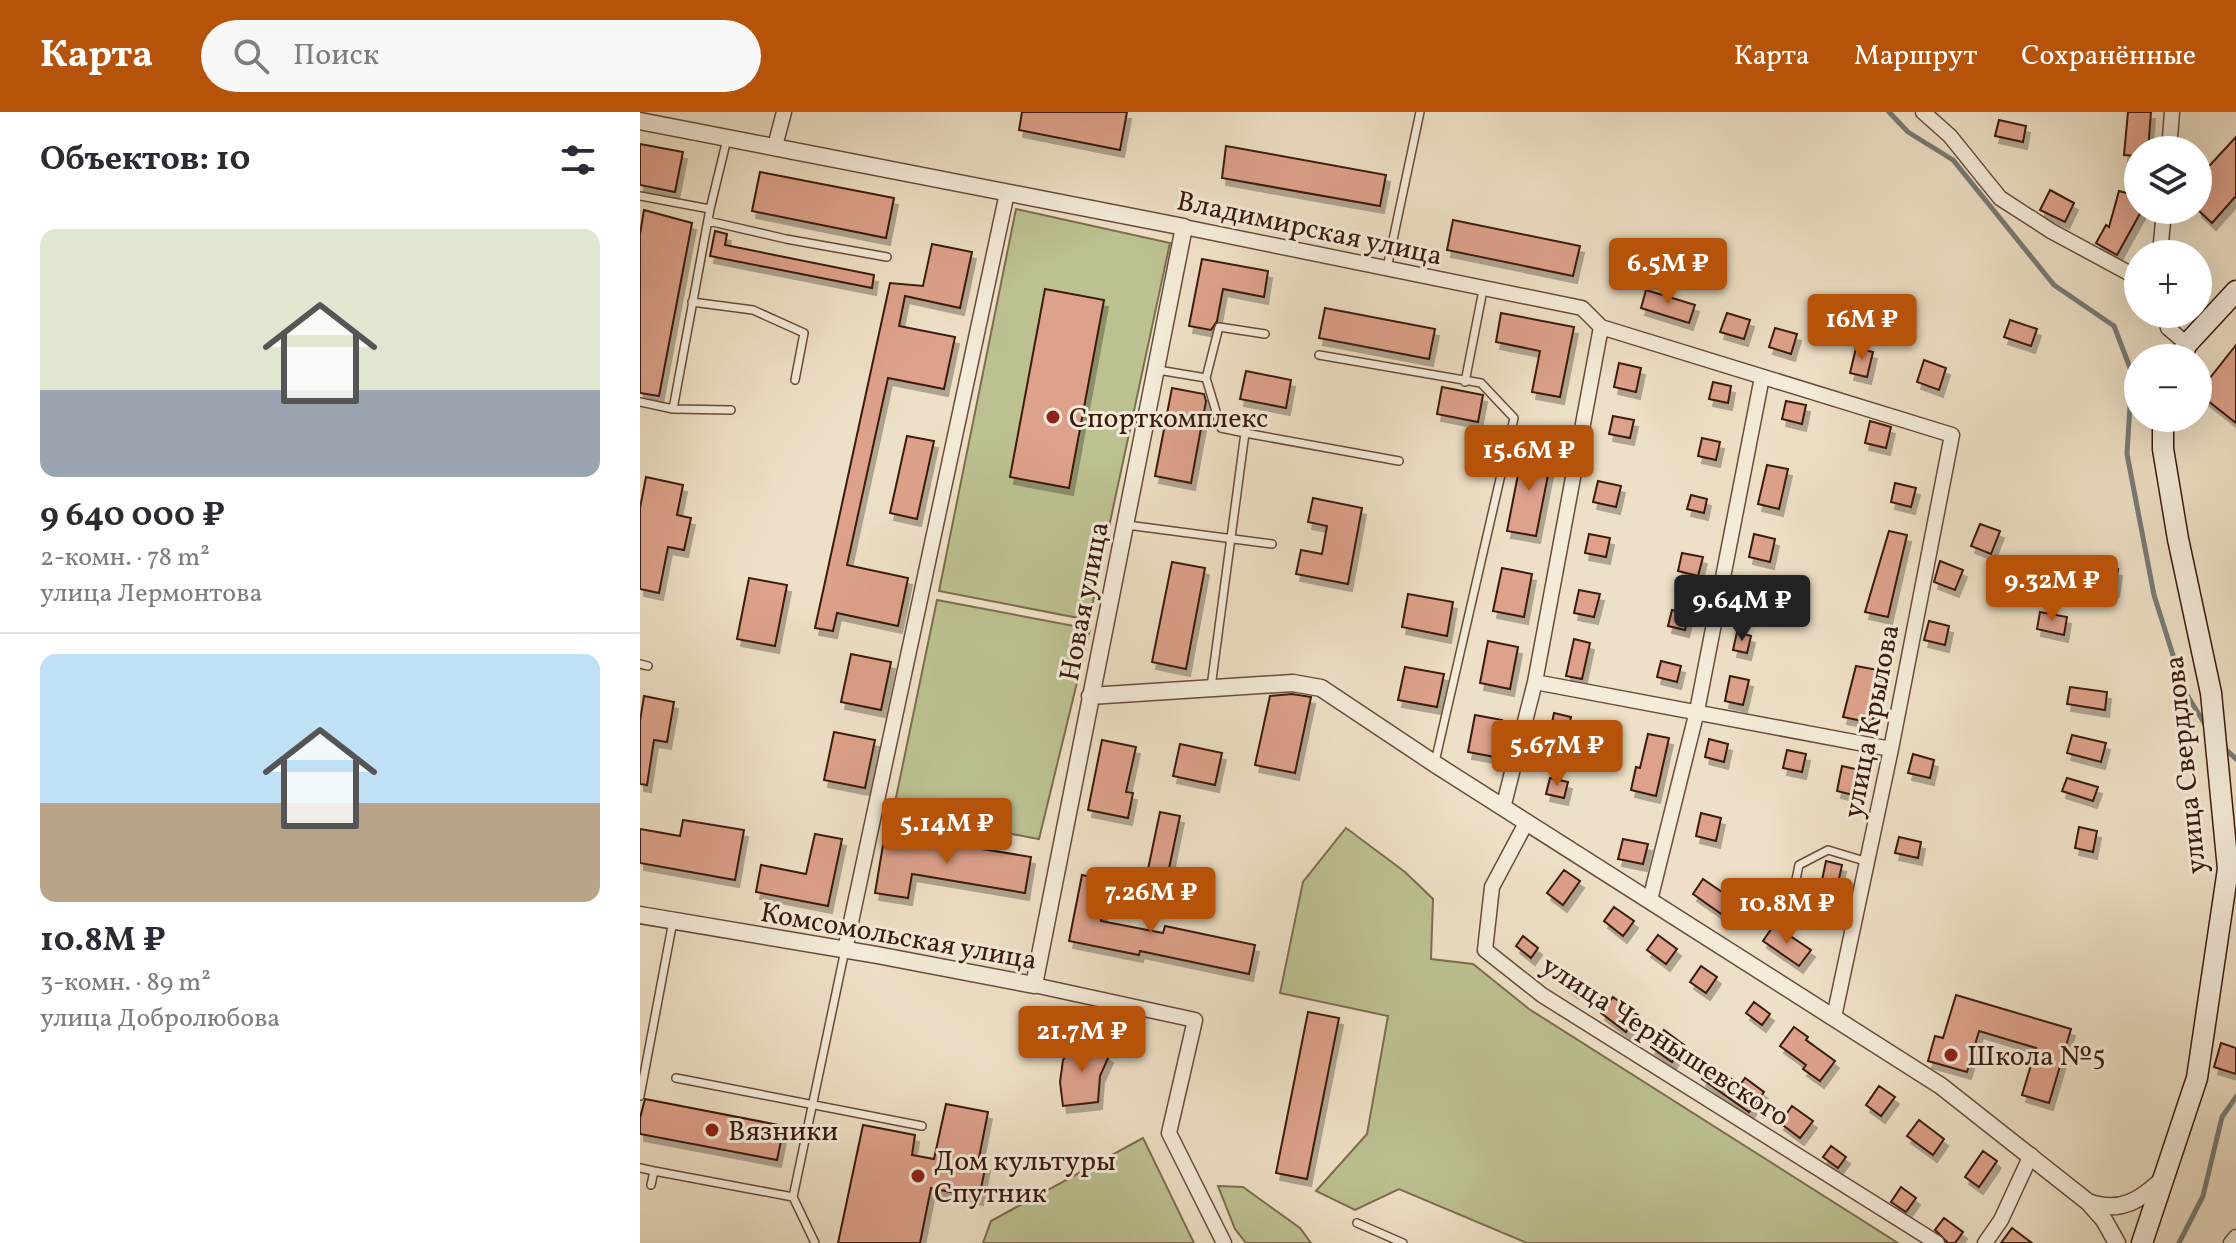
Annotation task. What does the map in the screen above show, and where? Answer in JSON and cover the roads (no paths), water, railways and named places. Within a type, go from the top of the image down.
[{"type":"main road","points":[[2190,344],[2236,291]]},
{"type":"main road","name":"улица Свердлова","points":[[2142,1243],[2197,1078],[2232,868],[2211,693],[2178,539],[2163,432]]},
{"type":"street","points":[[775,146],[784,112]]},
{"type":"street","points":[[1923,112],[1950,136],[2000,198],[2051,231],[2124,270]]},
{"type":"street","points":[[2170,136],[2172,112]]},
{"type":"street","name":"Владимирская улица","points":[[640,121],[1582,308],[1601,327],[1952,435]]},
{"type":"street","points":[[845,950],[1007,193]]},
{"type":"street","name":"Новая улица","points":[[1034,985],[1184,227]]},
{"type":"street","points":[[1503,808],[1535,682],[1601,327]]},
{"type":"street","points":[[1650,900],[1697,711],[1762,377]]},
{"type":"street","name":"улица Крылова","points":[[1834,1017],[1891,749],[1952,435]]},
{"type":"street","points":[[1535,682],[1891,749]]},
{"type":"street","points":[[1090,696],[1293,683],[1321,688],[1526,823],[1941,1086],[2088,1202],[2104,1220],[2117,1243]]},
{"type":"street","name":"улица Чернышевского","points":[[1526,823],[1492,887],[1485,950],[1542,995],[1937,1243]]},
{"type":"street","name":"Комсомольская улица","points":[[640,915],[1034,985],[1195,1020],[1169,1133],[1224,1243]]},
{"type":"street","points":[[1985,1243],[2001,1220],[2031,1155]]},
{"type":"street","points":[[2088,1202],[2109,1208],[2129,1205],[2145,1196],[2165,1177]]},
{"type":"street","points":[[2231,1243],[2236,1237]]},
{"type":"lane","points":[[1386,270],[1420,112]]},
{"type":"lane","points":[[673,409],[710,209],[727,137]]},
{"type":"lane","points":[[640,196],[710,209]]},
{"type":"lane","points":[[708,221],[887,257]]},
{"type":"lane","points":[[1465,382],[1483,290]]},
{"type":"lane","points":[[692,302],[753,310],[804,333],[795,380]]},
{"type":"lane","points":[[1265,334],[1219,327],[1206,378],[1221,428],[1399,461]]},
{"type":"lane","points":[[1319,355],[1481,383],[1514,418],[1435,764]]},
{"type":"lane","points":[[1156,369],[1206,378]]},
{"type":"lane","points":[[640,402],[673,409],[731,410]]},
{"type":"lane","points":[[1211,689],[1245,433]]},
{"type":"lane","points":[[1124,524],[1272,544]]},
{"type":"lane","points":[[1792,899],[1799,865],[1828,850],[1868,862]]},
{"type":"lane","points":[[640,1096],[673,921]]},
{"type":"lane","points":[[815,1243],[793,1197],[845,950]]},
{"type":"lane","points":[[676,1078],[922,1126]]},
{"type":"lane","points":[[640,1168],[793,1197]]},
{"type":"lane","points":[[651,1185],[654,1171]]},
{"type":"lane","points":[[1357,1223],[1403,1243]]},
{"type":"waterway","points":[[1889,112],[1908,132],[1953,160],[2054,285],[2114,326],[2132,373],[2127,454],[2154,595],[2184,690],[2206,726]]},
{"type":"waterway","points":[[2222,746],[2236,759]]},
{"type":"waterway","points":[[2179,1243],[2203,1196],[2222,1117],[2236,1097]]},
{"type":"place","name":"Спорткомплекс","points":[[1053,417]]},
{"type":"place","name":"Школа №5","points":[[1951,1055]]},
{"type":"place","name":"Вязники","points":[[712,1130]]},
{"type":"place","name":"Дом культуры Спутник","points":[[918,1176]]}]
